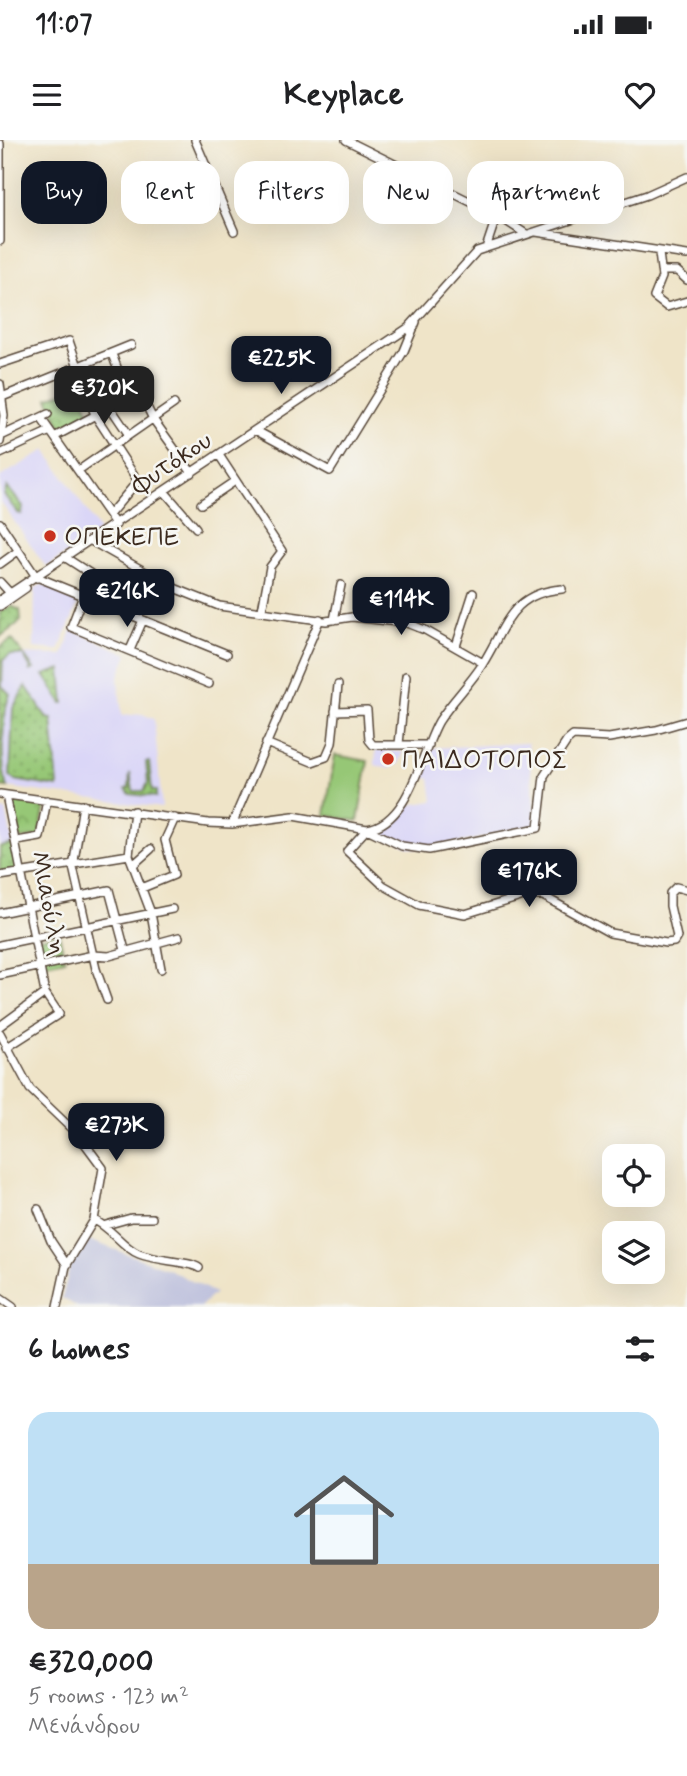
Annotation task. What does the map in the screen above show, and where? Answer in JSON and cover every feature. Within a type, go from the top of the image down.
[{"type":"street","points":[[195,140],[234,231]]},
{"type":"street","points":[[346,140],[467,200]]},
{"type":"street","points":[[0,144],[0,242]]},
{"type":"street","name":"Φυτόκου","points":[[0,606],[90,541],[416,322],[467,259],[487,245],[647,195],[687,177]]},
{"type":"street","points":[[487,245],[495,224]]},
{"type":"street","points":[[514,224],[530,233],[687,256]]},
{"type":"street","points":[[659,253],[662,271],[653,296],[655,300],[671,307],[687,301]]},
{"type":"street","points":[[662,271],[677,271],[687,280]]},
{"type":"street","points":[[255,430],[330,471],[404,351],[416,322]]},
{"type":"street","points":[[0,364],[68,340],[95,415],[136,481],[109,515]]},
{"type":"street","points":[[2,397],[131,345]]},
{"type":"street","points":[[112,354],[128,397]]},
{"type":"street","points":[[131,375],[153,419],[192,473]]},
{"type":"street","points":[[0,384],[0,442]]},
{"type":"street","points":[[0,454],[53,434],[139,392]]},
{"type":"street","points":[[79,470],[174,404]]},
{"type":"street","points":[[110,407],[129,435]]},
{"type":"street","points":[[1,436],[45,416],[53,434],[116,525]]},
{"type":"street","points":[[219,455],[282,551],[269,570],[262,610]]},
{"type":"street","points":[[201,504],[234,481]]},
{"type":"street","points":[[164,491],[196,528]]},
{"type":"street","points":[[0,523],[37,578],[227,654]]},
{"type":"street","points":[[90,541],[130,566],[194,598],[226,608],[262,610],[320,619],[352,617],[407,623],[456,646],[483,663]]},
{"type":"street","points":[[0,564],[18,551]]},
{"type":"street","points":[[66,558],[94,576],[147,601]]},
{"type":"street","name":"Φυτόκου","points":[[0,600],[37,578]]},
{"type":"street","points":[[0,582],[10,593]]},
{"type":"street","points":[[334,620],[341,585]]},
{"type":"street","points":[[562,589],[539,592],[528,597],[510,616],[483,663],[442,718],[394,814],[382,825],[367,829],[346,851],[395,892],[419,905],[450,912],[471,912],[524,896],[543,896],[600,930],[620,937],[669,943],[677,937],[670,893],[676,887],[687,890]]},
{"type":"street","points":[[456,646],[473,593]]},
{"type":"street","points":[[83,596],[71,626],[209,684]]},
{"type":"street","points":[[232,824],[320,619]]},
{"type":"street","points":[[130,650],[143,620]]},
{"type":"street","points":[[399,744],[405,676]]},
{"type":"street","points":[[267,743],[318,761],[331,748],[338,685]]},
{"type":"street","points":[[335,711],[366,709],[371,744],[429,746]]},
{"type":"street","points":[[3,794],[232,824],[293,816],[367,829],[402,846],[429,850],[538,828],[544,776],[573,736],[609,738],[656,730],[687,721]]},
{"type":"street","name":"Μιαούλη","points":[[3,794],[24,872],[44,993],[59,1015],[3,1045]]},
{"type":"street","points":[[17,841],[40,837],[47,800]]},
{"type":"street","points":[[83,805],[73,864],[93,955],[107,1000]]},
{"type":"street","points":[[134,811],[129,855],[151,912],[161,970]]},
{"type":"street","points":[[142,888],[174,875],[165,840],[175,818]]},
{"type":"street","points":[[134,865],[151,849]]},
{"type":"street","points":[[0,876],[129,855]]},
{"type":"street","points":[[0,913],[109,890],[125,950]]},
{"type":"street","points":[[0,945],[172,909]]},
{"type":"street","points":[[0,975],[93,955],[108,957],[125,950],[179,937]]},
{"type":"street","points":[[0,1026],[44,993]]},
{"type":"street","points":[[0,1033],[3,1045],[30,1089],[80,1137],[102,1166],[94,1220],[67,1265],[57,1307]]},
{"type":"street","points":[[38,1209],[51,1241],[67,1265]]},
{"type":"street","points":[[106,1225],[131,1218],[152,1218]]},
{"type":"street","points":[[94,1220],[106,1225],[134,1252],[160,1261],[193,1264],[199,1268]]},
{"type":"street","points":[[0,1298],[13,1307]]},
{"type":"shaded area","points":[[46,450],[100,531],[46,567],[0,501],[0,477]]},
{"type":"shaded area","points":[[43,584],[80,599],[59,650],[34,648],[35,588]]},
{"type":"shaded area","points":[[72,630],[128,654],[118,678],[122,716],[142,714],[154,719],[162,808],[0,786],[2,654],[63,655]]},
{"type":"shaded area","points":[[528,743],[536,826],[430,849],[410,848],[378,833],[395,822],[404,806],[433,801],[430,778],[418,779],[431,748]]},
{"type":"shaded area","name":"ΠΑΙΔΟΤΟΠΟΣ","points":[[376,750],[404,752],[398,765],[394,764],[390,769],[375,765]]},
{"type":"shaded area","points":[[6,810],[13,844],[0,847],[0,811]]},
{"type":"shaded area","points":[[86,1239],[168,1269],[215,1293],[200,1307],[78,1307],[62,1298],[71,1262]]},
{"type":"green space","points":[[80,386],[89,413],[61,428],[48,398]]},
{"type":"green space","points":[[7,487],[23,506],[22,514],[18,513],[4,495]]},
{"type":"green space","points":[[11,606],[20,610],[21,621],[0,637],[0,612]]},
{"type":"green space","points":[[12,639],[34,669],[29,671],[31,669],[23,655],[10,655],[3,660],[2,686],[10,694],[3,741],[5,779],[8,787],[0,786],[0,647]]},
{"type":"green space","points":[[61,669],[64,703],[44,675]]},
{"type":"green space","points":[[26,686],[47,718],[52,719],[58,787],[15,780],[10,776],[13,708]]},
{"type":"green space","points":[[335,755],[368,761],[358,821],[325,815]]},
{"type":"green space","points":[[146,762],[149,762],[152,791],[156,791],[156,797],[130,794],[126,789],[129,788],[130,773],[133,791],[144,791],[148,783]]},
{"type":"green space","points":[[12,801],[45,806],[39,836],[20,839]]},
{"type":"green space","points":[[13,844],[19,870],[0,873],[0,847]]},
{"type":"green space","points":[[59,934],[65,960],[42,965],[36,939]]},
{"type":"place","name":"ΟΠΕΚΕΠΕ","points":[[50,536]]},
{"type":"place","name":"ΠΑΙΔΟΤΟΠΟΣ","points":[[388,759]]}]
